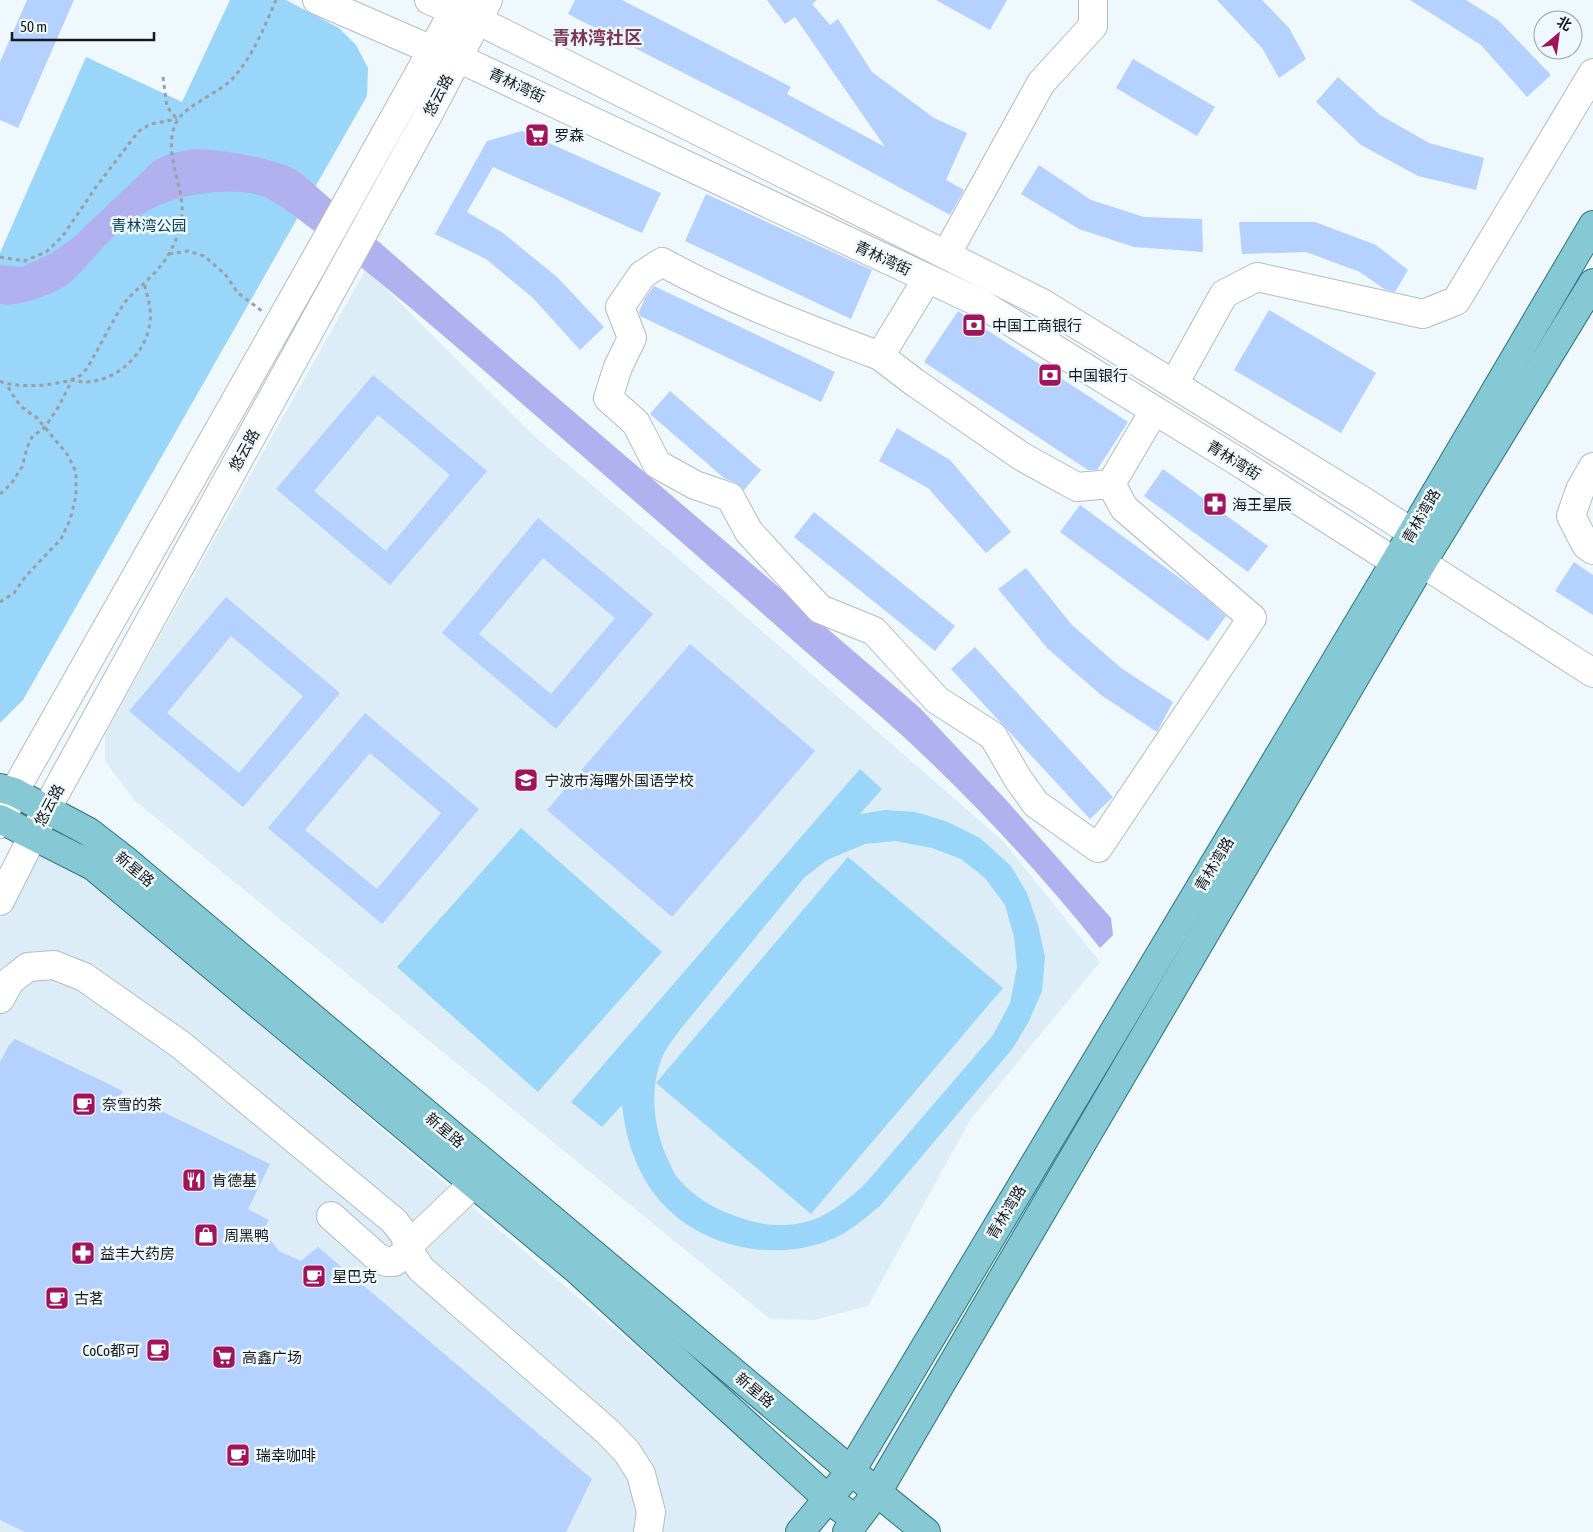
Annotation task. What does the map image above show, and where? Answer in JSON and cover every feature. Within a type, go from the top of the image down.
[{"type":"main road","name":"青林湾路","points":[[800,1532],[851,1471],[1395,562],[1593,225]]},
{"type":"main road","name":"青林湾路","points":[[859,1528],[878,1491],[1422,563],[1593,283]]},
{"type":"main road","name":"新星路","points":[[7,790],[89,832],[124,860],[926,1532]]},
{"type":"main road","name":"新星路","points":[[1,820],[93,866],[576,1269],[859,1528]]},
{"type":"street","name":"青林湾街","points":[[317,0],[445,54],[980,304],[1237,461],[1395,562]]},
{"type":"street","name":"青林湾街","points":[[429,0],[470,7],[1042,303],[1411,532]]},
{"type":"street","points":[[946,255],[1041,83],[1093,26],[1094,0]]},
{"type":"street","name":"悠云路","points":[[0,901],[46,810],[378,207],[445,54],[470,7]]},
{"type":"street","name":"悠云路","points":[[1,820],[7,790],[355,190],[445,54]]},
{"type":"street","points":[[1174,384],[1224,294],[1257,276],[1424,314],[1456,301],[1593,73]]},
{"type":"street","points":[[662,262],[696,281],[880,356],[1020,456],[1077,487],[1111,484],[1124,508],[1252,618],[1098,848],[1036,804],[1018,779],[993,736],[937,700],[874,631],[820,609],[750,532],[730,498],[695,485],[657,464],[636,424],[608,398],[618,367],[632,338],[620,307],[642,275],[662,262]]},
{"type":"street","points":[[880,356],[927,279]]},
{"type":"street","points":[[1111,484],[1154,411]]},
{"type":"street","points":[[1593,468],[1580,490],[1571,516],[1586,545],[1593,550]]},
{"type":"street","points":[[1411,532],[1422,563]]},
{"type":"street","points":[[1395,562],[1422,563],[1593,673]]},
{"type":"street","points":[[0,999],[10,981],[28,967],[54,965],[84,977],[181,1045],[394,1221],[404,1234],[409,1248],[422,1269],[608,1432],[627,1452],[641,1474],[651,1512],[648,1532]]},
{"type":"street","points":[[331,1216],[376,1256],[386,1262],[394,1262],[474,1183]]},
{"type":"path","points":[[0,494],[11,484],[22,467],[32,438],[45,427],[59,406],[72,380],[81,375],[85,370],[126,302],[159,269],[168,254],[181,224],[183,214],[170,145],[171,132],[177,119],[234,77],[252,51],[276,0]]},
{"type":"path","points":[[163,77],[167,107],[177,119]]},
{"type":"path","points":[[0,257],[24,261],[46,252],[62,237],[96,186],[138,132],[150,124],[177,119]]},
{"type":"path","points":[[168,254],[188,251],[204,256],[225,274],[238,293],[280,322]]},
{"type":"path","points":[[0,381],[7,384],[44,385],[72,380],[85,382],[99,380],[112,375],[128,363],[141,348],[150,322],[150,306],[144,284]]},
{"type":"path","points":[[0,602],[14,593],[26,576],[61,539],[70,520],[76,496],[76,472],[67,454],[45,427],[16,400],[7,384]]},
{"type":"shaded area","points":[[193,149],[232,153],[277,162],[299,172],[511,358],[920,708],[1007,801],[1111,918],[1113,935],[1100,948],[1006,839],[905,738],[393,293],[294,215],[277,204],[259,195],[237,192],[197,194],[170,201],[146,212],[126,226],[67,285],[44,296],[25,302],[7,305],[0,304],[0,265],[22,267],[52,253],[74,237],[154,161],[168,154]]},
{"type":"shaded area","name":"宁波市海曙外国语学校","points":[[366,269],[533,435],[699,576],[1003,841],[1100,962],[970,1120],[868,1306],[814,1320],[770,1319],[134,800],[105,761],[105,734]]},
{"type":"shaded area","points":[[35,852],[88,877],[813,1499],[785,1532],[0,1532],[0,919]]},
{"type":"green space","name":"青林湾公园","points":[[230,0],[286,0],[339,28],[356,45],[368,68],[367,96],[23,700],[0,723],[0,253],[86,57],[182,102]]},
{"type":"green space","points":[[860,769],[882,789],[860,814],[885,810],[916,812],[948,822],[980,838],[1011,866],[1027,893],[1038,925],[1045,957],[1042,991],[1029,1021],[1013,1048],[880,1206],[837,1237],[804,1247],[778,1250],[751,1249],[725,1243],[701,1233],[679,1218],[659,1200],[644,1178],[629,1143],[622,1105],[602,1127],[571,1102]],"holes":[[[895,841],[932,848],[961,859],[985,878],[1005,905],[1014,937],[1017,967],[1010,1003],[993,1035],[865,1184],[845,1202],[828,1213],[803,1223],[773,1225],[753,1222],[707,1203],[684,1185],[676,1176],[664,1151],[656,1123],[654,1095],[659,1066],[664,1053],[679,1031],[804,878],[827,860],[865,844]]]},
{"type":"green space","points":[[521,828],[662,952],[538,1092],[397,967]]},
{"type":"green space","points":[[848,857],[1003,988],[811,1214],[656,1083]]},
{"type":"building","points":[[27,0],[74,0],[18,128],[0,120],[0,62]]},
{"type":"building","points":[[575,0],[622,0],[791,87],[787,94],[885,147],[795,17],[785,24],[767,0],[817,0],[812,4],[830,25],[838,19],[872,72],[934,118],[967,133],[946,180],[964,190],[950,215],[774,119],[568,14]]},
{"type":"building","points":[[936,0],[1007,0],[990,30]]},
{"type":"building","points":[[1217,0],[1262,0],[1289,28],[1306,59],[1279,78],[1262,48]]},
{"type":"building","points":[[1410,0],[1466,0],[1498,20],[1533,56],[1533,60],[1537,60],[1551,75],[1527,97],[1481,45]]},
{"type":"building","points":[[1133,59],[1215,107],[1197,136],[1116,88]]},
{"type":"building","points":[[1338,77],[1380,115],[1429,143],[1484,158],[1476,190],[1418,176],[1361,145],[1316,102]]},
{"type":"building","points":[[522,131],[661,193],[642,233],[493,167],[467,212],[503,233],[557,277],[604,327],[580,350],[533,298],[486,259],[435,234],[487,141]]},
{"type":"building","points":[[1039,165],[1091,200],[1144,217],[1202,219],[1203,252],[1134,247],[1079,229],[1021,194]]},
{"type":"building","points":[[706,194],[872,270],[851,319],[685,241]]},
{"type":"building","points":[[1239,222],[1315,222],[1376,245],[1408,270],[1395,292],[1384,289],[1360,272],[1306,252],[1242,254]]},
{"type":"building","points":[[654,286],[835,372],[821,402],[640,316],[639,312],[645,298]]},
{"type":"building","points":[[1269,310],[1376,373],[1341,433],[1234,370]]},
{"type":"building","points":[[958,311],[1128,422],[1097,470],[1088,470],[924,362]]},
{"type":"building","points":[[373,375],[487,471],[390,585],[276,489]],"holes":[[[378,415],[450,475],[386,551],[314,491]]]},
{"type":"building","points":[[670,391],[761,470],[744,490],[736,483],[724,478],[650,414]]},
{"type":"building","points":[[897,428],[950,460],[1011,532],[986,553],[928,488],[879,461]]},
{"type":"building","points":[[1163,469],[1268,546],[1248,572],[1144,496]]},
{"type":"building","points":[[1080,505],[1196,590],[1226,616],[1208,641],[1060,532]]},
{"type":"building","points":[[814,512],[955,626],[935,651],[794,537]]},
{"type":"building","points":[[538,518],[653,614],[556,729],[442,633]],"holes":[[[543,558],[615,618],[551,694],[479,634]]]},
{"type":"building","points":[[1574,562],[1593,575],[1593,615],[1555,591]]},
{"type":"building","points":[[1026,568],[1072,625],[1121,668],[1173,702],[1157,732],[1101,695],[1048,649],[998,589]]},
{"type":"building","points":[[226,597],[340,693],[243,807],[129,711]],"holes":[[[231,636],[303,696],[239,773],[167,713]]]},
{"type":"building","points":[[690,644],[815,751],[672,917],[547,810]]},
{"type":"building","points":[[975,647],[1113,797],[1090,819],[951,669]]},
{"type":"building","points":[[365,713],[479,809],[382,924],[268,828]],"holes":[[[370,753],[441,813],[377,889],[305,830]]]},
{"type":"building","name":"高鑫广场","points":[[15,1039],[123,1091],[119,1098],[145,1111],[149,1105],[270,1164],[248,1209],[269,1220],[263,1230],[279,1251],[301,1261],[318,1247],[592,1479],[566,1532],[25,1532],[0,1520],[0,1062],[9,1045]]},
{"type":"place","name":"罗森","points":[[537,135]]},
{"type":"place","name":"中国工商银行","points":[[974,325]]},
{"type":"place","name":"中国银行","points":[[1050,375]]},
{"type":"place","name":"海王星辰","points":[[1215,504]]},
{"type":"place","name":"宁波市海曙外国语学校","points":[[526,780]]},
{"type":"place","name":"奈雪的茶","points":[[84,1104]]},
{"type":"place","name":"肯德基","points":[[194,1180]]},
{"type":"place","name":"周黑鸭","points":[[206,1235]]},
{"type":"place","name":"益丰大药房","points":[[83,1253]]},
{"type":"place","name":"星巴克","points":[[314,1276]]},
{"type":"place","name":"古茗","points":[[57,1298]]},
{"type":"place","name":"CoCo都可","points":[[158,1350]]},
{"type":"place","name":"高鑫广场","points":[[224,1357]]},
{"type":"place","name":"瑞幸咖啡","points":[[238,1455]]},
{"type":"district","name":"青林湾社区","points":[[597,37]]}]
